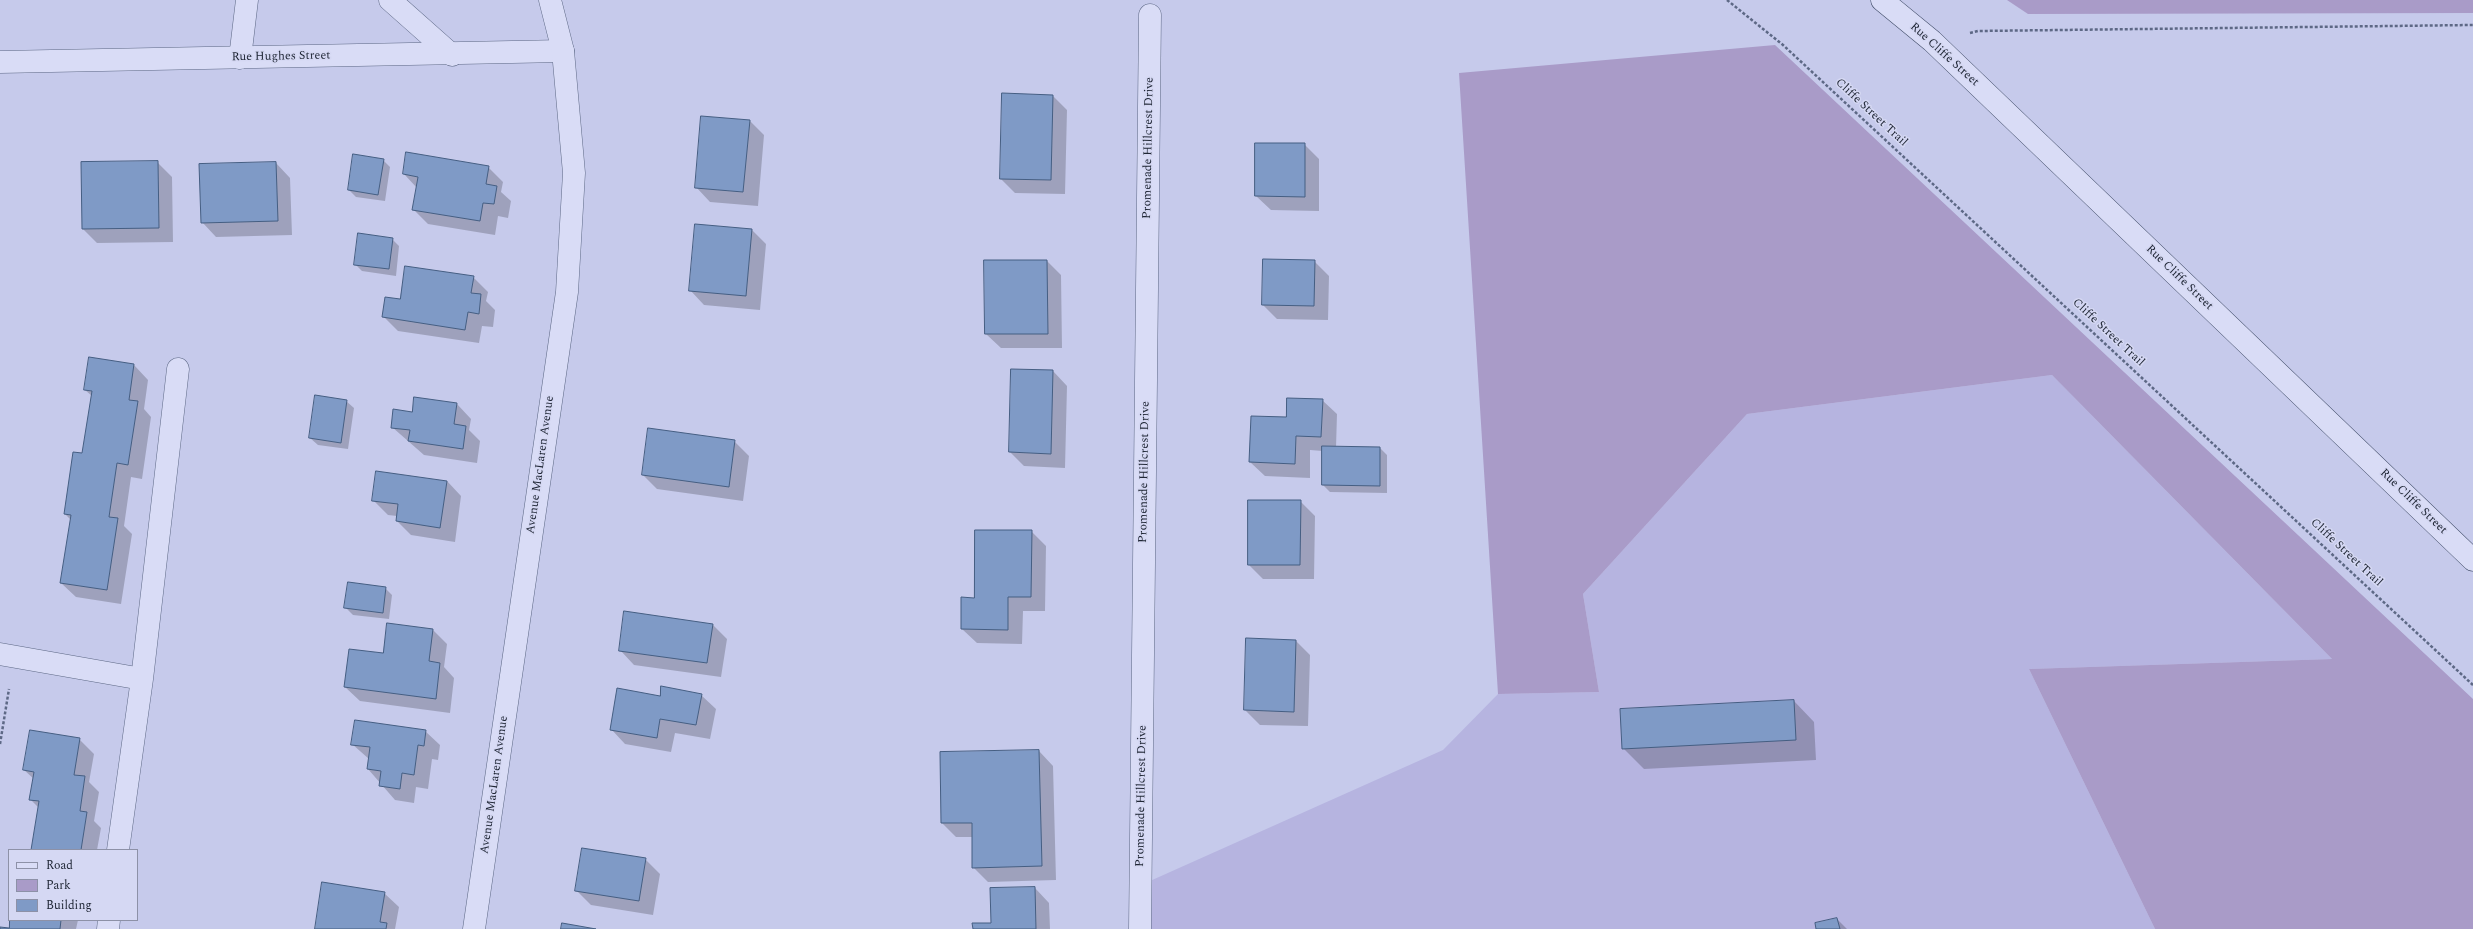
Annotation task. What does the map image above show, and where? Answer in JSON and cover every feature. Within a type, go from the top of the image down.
[{"type":"street","points":[[240,58],[246,0]]},
{"type":"street","points":[[390,0],[452,55]]},
{"type":"street","name":"Avenue MacLaren Avenue","points":[[474,929],[567,292],[574,173],[563,51],[550,0]]},
{"type":"street","name":"Rue Cliffe Street","points":[[1882,0],[1932,41],[2473,560]]},
{"type":"street","name":"Promenade Hillcrest Drive","points":[[1140,929],[1150,15]]},
{"type":"street","name":"Rue Hughes Street","points":[[0,62],[452,55],[563,51]]},
{"type":"street","points":[[118,849],[142,679],[178,369]]},
{"type":"street","points":[[7,655],[142,679]]},
{"type":"path","name":"Cliffe Street Trail","points":[[1727,0],[1789,50],[2473,685]]},
{"type":"path","points":[[1932,41],[1978,31],[2473,25]]},
{"type":"path","points":[[0,744],[7,655]]},
{"type":"shaded area","points":[[2052,375],[2332,659],[2029,669],[2155,929],[1140,929],[1141,885],[1443,750],[1498,694],[1599,692],[1583,594],[1747,414]]},
{"type":"green space","points":[[2007,0],[2473,0],[2473,13],[2028,14]]},
{"type":"green space","points":[[1775,45],[2473,699],[2473,929],[2155,929],[2029,669],[2332,659],[2052,375],[1747,414],[1583,594],[1599,692],[1498,694],[1459,73]]},
{"type":"building","points":[[1002,93],[1053,95],[1051,180],[1000,179]]},
{"type":"building","points":[[701,116],[750,120],[743,192],[695,188]]},
{"type":"building","points":[[1255,143],[1305,143],[1305,197],[1255,196]]},
{"type":"building","points":[[406,152],[489,166],[486,184],[497,186],[494,204],[483,203],[480,221],[412,210],[418,177],[403,174]]},
{"type":"building","points":[[353,154],[384,159],[378,195],[348,190]]},
{"type":"building","points":[[158,161],[159,228],[82,229],[81,162]]},
{"type":"building","points":[[276,162],[278,221],[201,223],[199,164]]},
{"type":"building","points":[[695,224],[752,229],[746,296],[689,291]]},
{"type":"building","points":[[358,233],[393,238],[389,269],[354,265]]},
{"type":"building","points":[[1263,259],[1315,260],[1314,306],[1262,305]]},
{"type":"building","points":[[984,260],[1047,260],[1048,334],[985,334]]},
{"type":"building","points":[[405,266],[474,276],[471,293],[481,294],[479,314],[468,312],[465,330],[382,317],[385,297],[400,299]]},
{"type":"building","points":[[89,357],[134,364],[129,400],[138,401],[128,465],[117,463],[109,517],[118,518],[107,590],[60,583],[71,515],[64,514],[73,452],[82,453],[92,391],[84,390]]},
{"type":"building","points":[[1011,369],[1053,370],[1051,454],[1009,452]]},
{"type":"building","points":[[315,395],[347,400],[341,443],[309,438]]},
{"type":"building","points":[[414,397],[457,403],[454,424],[466,426],[463,449],[408,441],[410,430],[391,428],[393,409],[412,412]]},
{"type":"building","points":[[1287,398],[1323,399],[1321,437],[1296,436],[1295,464],[1249,462],[1251,416],[1286,417]]},
{"type":"building","points":[[648,428],[735,440],[729,487],[642,475]]},
{"type":"building","points":[[1322,446],[1380,447],[1380,486],[1322,485]]},
{"type":"building","points":[[376,471],[447,481],[440,528],[396,521],[398,504],[372,501]]},
{"type":"building","points":[[1248,500],[1301,500],[1300,565],[1248,565]]},
{"type":"building","points":[[975,530],[1032,530],[1031,597],[1008,597],[1008,630],[961,629],[961,597],[974,598]]},
{"type":"building","points":[[348,582],[386,587],[383,613],[344,608]]},
{"type":"building","points":[[624,611],[713,624],[707,663],[619,651]]},
{"type":"building","points":[[387,623],[433,629],[429,661],[440,663],[436,699],[344,687],[349,649],[383,653]]},
{"type":"building","points":[[1246,638],[1296,640],[1294,712],[1244,710]]},
{"type":"building","points":[[661,686],[702,694],[696,725],[660,719],[657,738],[610,730],[617,688],[660,696]]},
{"type":"building","points":[[1794,700],[1796,740],[1622,749],[1620,709]]},
{"type":"building","points":[[355,720],[426,730],[424,746],[418,745],[414,775],[402,773],[400,789],[379,786],[381,771],[367,769],[370,747],[351,745]]},
{"type":"building","points":[[30,730],[80,738],[74,775],[85,776],[80,811],[87,812],[81,849],[31,849],[39,801],[29,800],[34,772],[23,770]]},
{"type":"building","points":[[1039,750],[1042,866],[972,868],[972,823],[941,823],[940,752]]},
{"type":"building","points":[[582,848],[646,858],[639,901],[575,891]]},
{"type":"building","points":[[322,882],[385,892],[380,922],[387,923],[386,929],[315,929]]},
{"type":"building","points":[[1035,887],[1036,929],[973,929],[972,923],[991,923],[990,888]]},
{"type":"building","points":[[1837,918],[1840,929],[1816,929],[1815,923]]},
{"type":"building","points":[[10,921],[61,921],[60,929],[0,929],[0,927],[9,928]]},
{"type":"building","points":[[562,923],[596,929],[561,929]]}]
